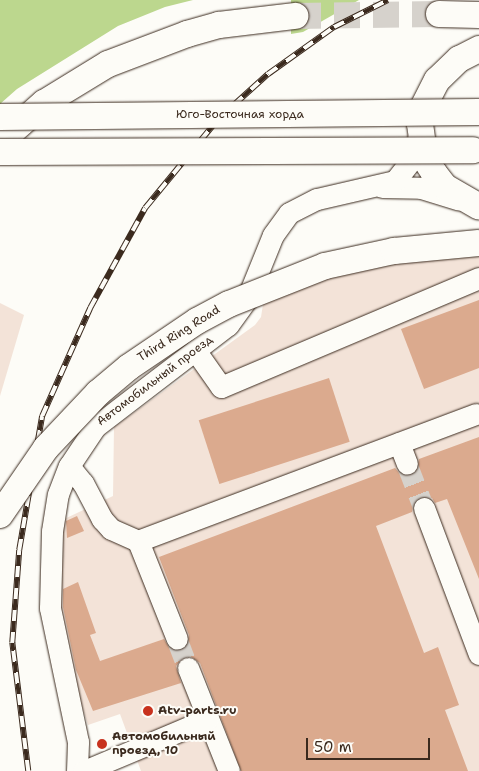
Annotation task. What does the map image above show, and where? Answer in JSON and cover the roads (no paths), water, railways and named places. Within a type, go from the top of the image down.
[{"type":"main road","points":[[439,14],[479,15]]},
{"type":"main road","points":[[0,142],[44,103],[108,64],[155,45],[219,25],[295,16]]},
{"type":"main road","points":[[479,49],[459,59],[437,80],[424,106],[420,124],[425,158],[434,173],[445,187],[479,207]]},
{"type":"main road","name":"Юго-Восточная хорда","points":[[0,117],[479,112]]},
{"type":"main road","points":[[0,152],[477,150]]},
{"type":"main road","name":"Third Ring Road","points":[[0,515],[21,480],[46,448],[98,393],[128,367],[197,321],[229,304],[325,266],[394,251],[479,243]]},
{"type":"street","points":[[377,187],[395,181],[409,166],[418,146],[420,124]]},
{"type":"street","points":[[377,187],[421,188],[479,207]]},
{"type":"street","name":"Автомобильный проезд","points":[[76,771],[78,742],[50,608],[52,531],[58,494],[69,466],[95,427],[228,325],[239,312],[273,235],[289,213],[317,199],[377,187]]},
{"type":"street","points":[[195,350],[221,387],[479,278]]},
{"type":"street","points":[[69,466],[83,483],[107,524],[117,534],[138,541],[476,414]]},
{"type":"street","points":[[399,443],[407,464]]},
{"type":"street","points":[[424,508],[479,654]]},
{"type":"street","points":[[138,541],[177,640]]},
{"type":"street","points":[[188,668],[229,771]]},
{"type":"street","points":[[84,771],[208,719]]},
{"type":"tunnel","points":[[295,16],[439,14]]},
{"type":"tunnel","points":[[407,464],[424,508]]},
{"type":"tunnel","points":[[177,639],[188,668]]},
{"type":"railway","points":[[28,771],[12,643],[19,550],[42,416],[90,308],[145,208],[218,119],[268,74],[334,27],[388,0]]},
{"type":"place","name":"Atv-parts.ru","points":[[148,711]]},
{"type":"place","name":"Автомобильный проезд, 10","points":[[102,744]]}]
